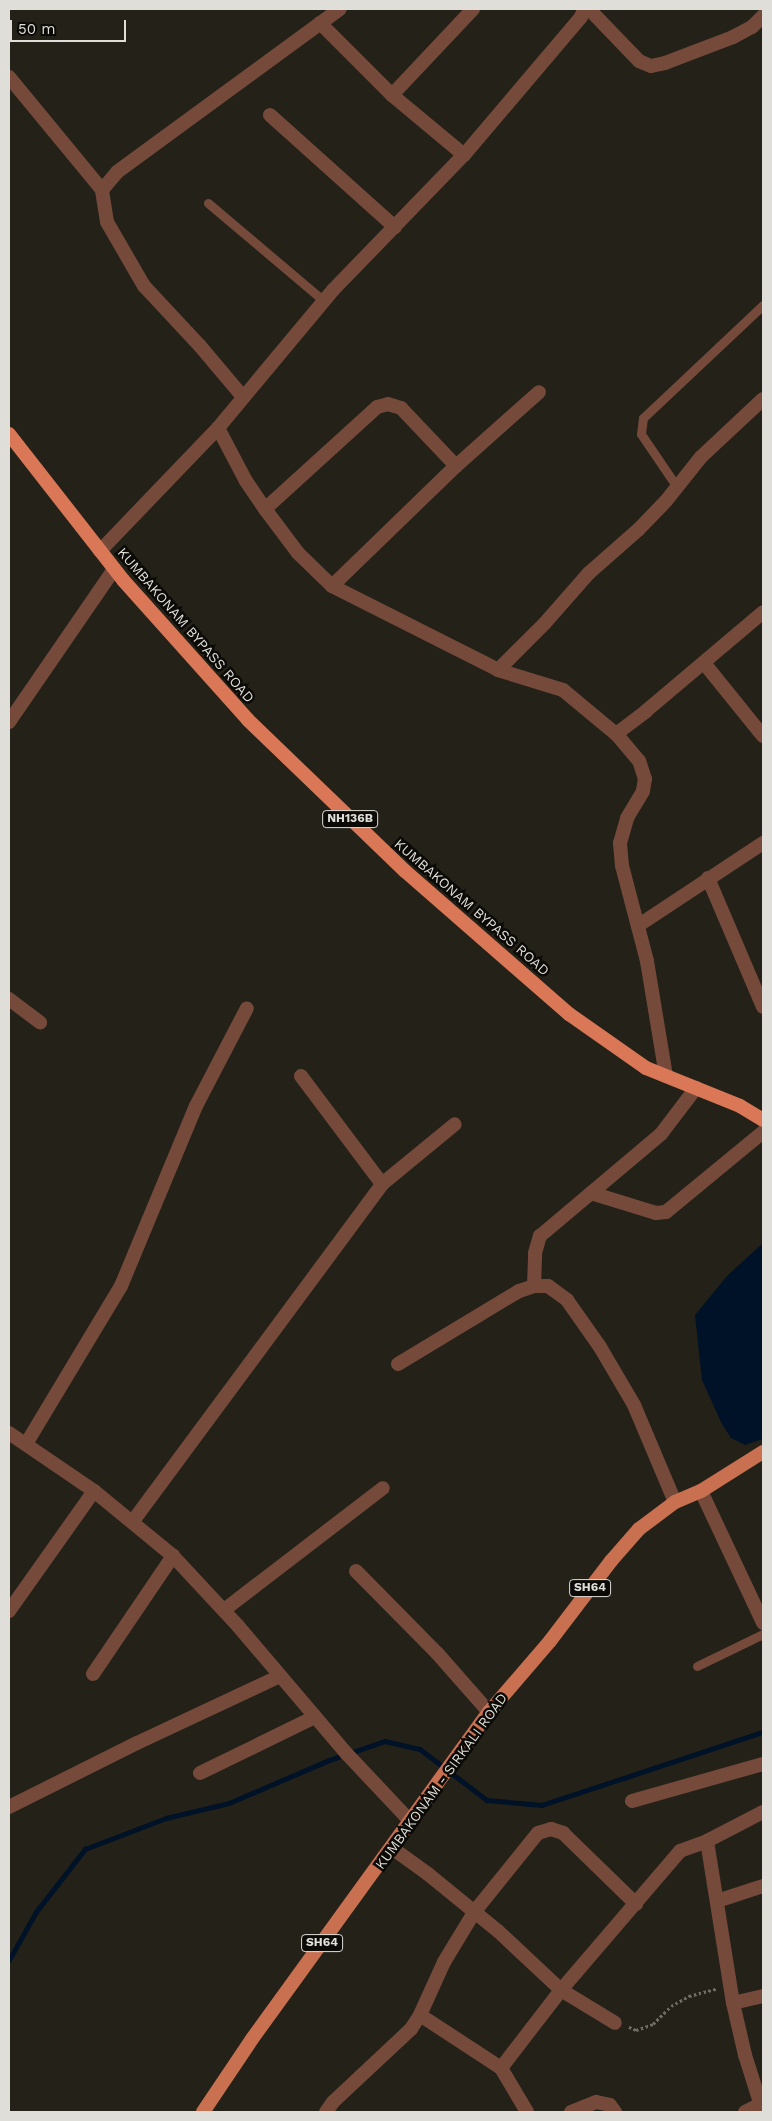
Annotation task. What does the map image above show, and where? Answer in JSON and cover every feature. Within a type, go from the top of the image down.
[{"type":"highway","name":"KUMBAKONAM BYPASS ROAD","points":[[9,434],[114,569],[248,720],[406,871],[569,1014],[646,1068],[740,1106],[763,1120]]},
{"type":"main road","name":"KUMBAKONAM - SIRKALI ROAD","points":[[203,2112],[252,2039],[489,1712],[550,1641],[611,1561],[639,1529],[675,1502],[701,1491],[763,1452]]},
{"type":"street","points":[[102,190],[117,172],[340,9]]},
{"type":"street","points":[[392,95],[473,9]]},
{"type":"street","points":[[100,551],[218,428],[324,301],[464,155],[580,17],[584,9]]},
{"type":"street","points":[[589,9],[639,61],[651,66],[665,63],[733,38],[752,26],[763,16]]},
{"type":"street","points":[[320,23],[392,95],[464,155]]},
{"type":"street","points":[[9,77],[102,190],[108,222],[144,286],[200,346],[243,397]]},
{"type":"street","points":[[270,115],[395,227]]},
{"type":"street","points":[[332,586],[456,466],[539,392]]},
{"type":"street","points":[[498,670],[545,623],[589,573],[638,530],[677,488],[701,457],[763,399]]},
{"type":"street","points":[[265,510],[377,407],[388,404],[401,408],[456,466]]},
{"type":"street","points":[[218,428],[246,481],[265,510],[298,553],[332,586],[498,670],[563,690],[616,734],[639,761],[645,779],[644,791],[627,818],[620,843],[622,866],[639,925],[666,1076]]},
{"type":"street","points":[[9,722],[114,569]]},
{"type":"street","points":[[616,734],[704,663],[763,612]]},
{"type":"street","points":[[704,663],[763,736]]},
{"type":"street","points":[[639,925],[763,843]]},
{"type":"street","points":[[708,878],[763,1007]]},
{"type":"street","points":[[9,999],[40,1022]]},
{"type":"street","points":[[26,1444],[121,1286],[196,1106],[247,1008]]},
{"type":"street","points":[[301,1076],[382,1184]]},
{"type":"street","points":[[534,1286],[535,1253],[540,1236],[661,1134],[696,1088]]},
{"type":"street","points":[[133,1521],[382,1184],[455,1124]]},
{"type":"street","points":[[591,1193],[656,1212],[666,1212],[763,1132]]},
{"type":"street","points":[[398,1364],[518,1291],[534,1286],[548,1286],[567,1300],[600,1347],[634,1405],[675,1502]]},
{"type":"street","points":[[9,1432],[94,1491],[133,1521],[173,1556],[224,1610],[315,1717],[411,1822]]},
{"type":"street","points":[[224,1610],[383,1488]]},
{"type":"street","points":[[9,1611],[94,1491]]},
{"type":"street","points":[[701,1491],[763,1623]]},
{"type":"street","points":[[93,1674],[173,1556]]},
{"type":"street","points":[[356,1570],[437,1653],[489,1712]]},
{"type":"street","points":[[9,1807],[137,1743],[280,1676]]},
{"type":"street","points":[[200,1773],[315,1717]]},
{"type":"street","points":[[632,1801],[763,1764]]},
{"type":"street","points":[[501,2068],[561,1990],[636,1904],[663,1868],[680,1851],[707,1841],[763,1812]]},
{"type":"street","points":[[326,2112],[333,2102],[411,2029],[420,2015],[444,1962],[475,1911],[538,1833],[551,1828],[563,1833],[636,1904]]},
{"type":"street","points":[[707,1841],[733,2003],[745,2055],[762,2106],[745,2112]]},
{"type":"street","points":[[392,1848],[475,1911],[561,1990],[615,2023]]},
{"type":"street","points":[[717,1901],[763,1886]]},
{"type":"street","points":[[733,2003],[763,1996]]},
{"type":"street","points":[[420,2015],[501,2068],[527,2112]]},
{"type":"street","points":[[571,2112],[596,2102],[610,2105],[615,2112]]},
{"type":"lane","points":[[208,203],[324,301]]},
{"type":"lane","points":[[677,488],[641,434],[643,418],[763,306]]},
{"type":"lane","points":[[697,1666],[763,1634]]},
{"type":"path","points":[[615,2023],[636,2030],[654,2024],[671,2006],[689,1996],[730,1985]]},
{"type":"water","points":[[763,1243],[763,1439],[745,1445],[731,1438],[722,1424],[702,1380],[695,1315],[728,1275]]},
{"type":"waterway","points":[[9,1960],[36,1912],[85,1849],[166,1818],[229,1803],[327,1761],[385,1741],[420,1749],[487,1800],[542,1805],[763,1732]]}]
